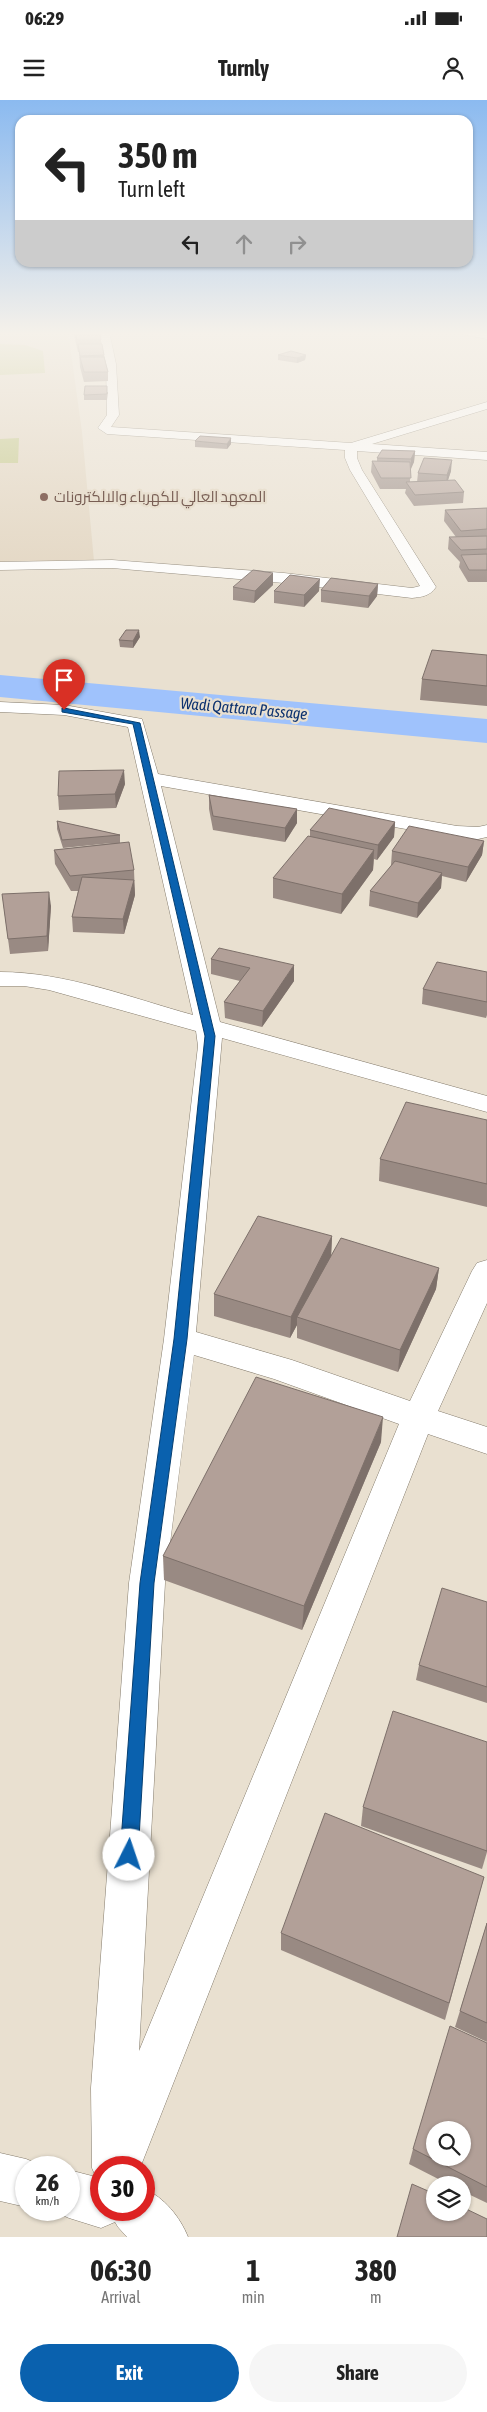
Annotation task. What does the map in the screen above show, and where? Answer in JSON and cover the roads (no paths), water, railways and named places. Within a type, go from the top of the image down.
[{"type":"street","points":[[117,431],[485,455]]},
{"type":"street","points":[[351,447],[404,431]]},
{"type":"street","points":[[0,566],[112,564],[284,578],[412,593],[427,590],[428,587],[356,470],[351,458],[351,447]]},
{"type":"street","points":[[0,707],[64,710],[136,723],[208,1025],[210,1046],[180,1339],[147,1583],[114,2088],[122,2156]]},
{"type":"street","points":[[148,778],[457,832],[478,833],[487,831]]},
{"type":"street","points":[[0,979],[24,979],[52,983],[487,1104]]},
{"type":"street","points":[[145,2156],[418,1418],[487,1270]]},
{"type":"street","points":[[180,1339],[281,1369],[487,1441]]},
{"type":"street","points":[[0,2177],[15,2181]]},
{"type":"waterway","name":"Wadi Qattara Passage","points":[[0,686],[487,731]]},
{"type":"place","name":"المعهد العالي للكهرباء والالكترونات","points":[[44,497]]}]
